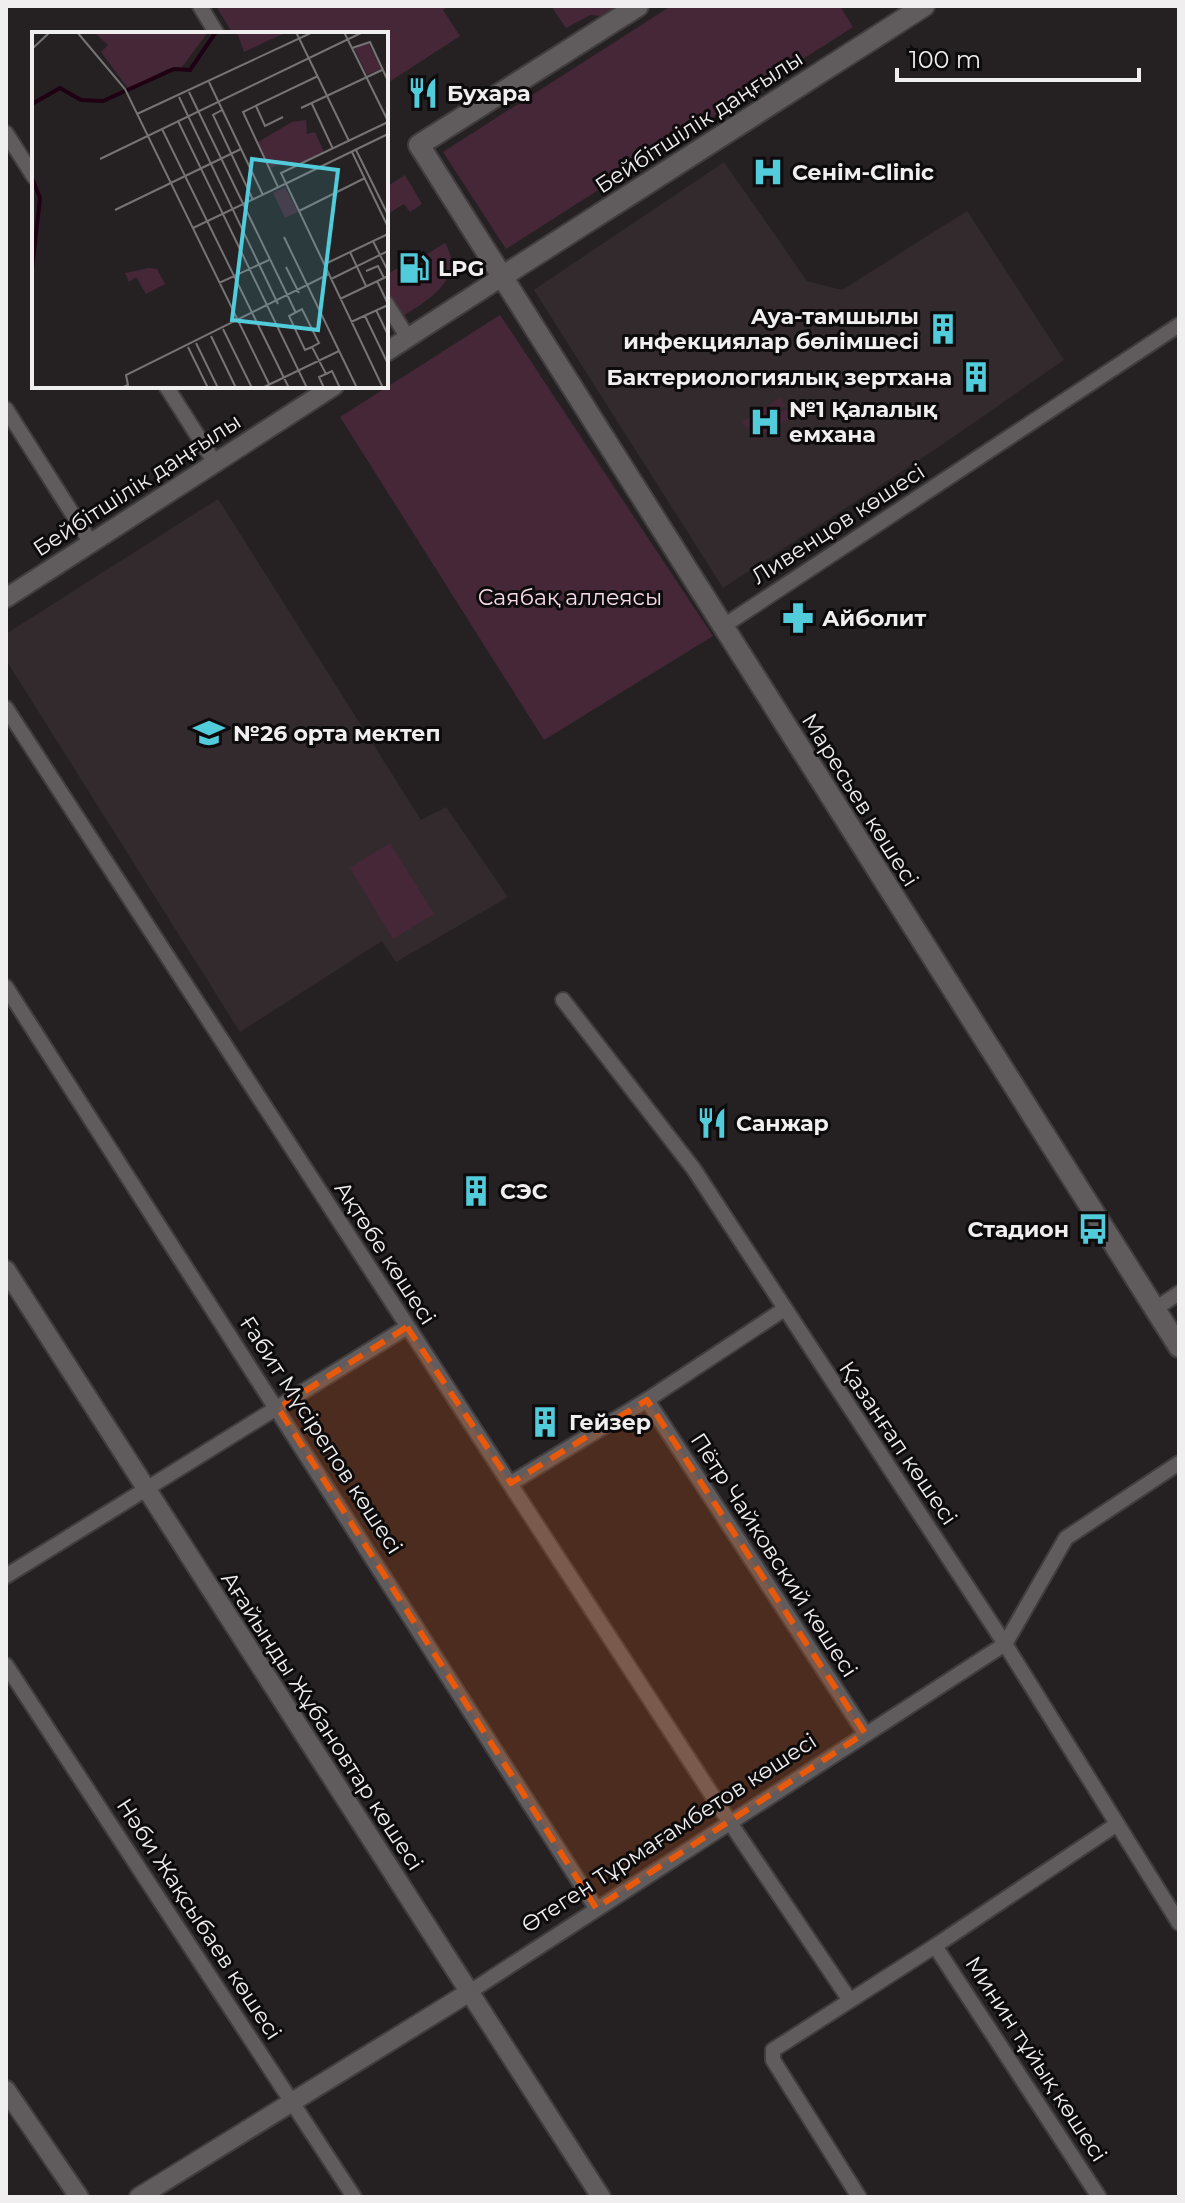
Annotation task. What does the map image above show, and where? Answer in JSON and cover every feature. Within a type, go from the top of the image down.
[{"type":"main road","points":[[500,278],[419,145],[638,6]]},
{"type":"main road","name":"Бейбітшілік даңғылы","points":[[500,278],[924,6]]},
{"type":"main road","name":"Маресьев көшесі","points":[[500,278],[1179,1347]]},
{"type":"street","points":[[200,6],[216,32]]},
{"type":"street","points":[[6,133],[32,174]]},
{"type":"street","name":"Бейбітшілік даңғылы","points":[[388,351],[500,278]]},
{"type":"street","points":[[388,306],[408,338]]},
{"type":"street","name":"Ливенцов көшесі","points":[[722,627],[1179,325]]},
{"type":"street","points":[[167,388],[215,463]]},
{"type":"street","name":"Бейбітшілік даңғылы","points":[[6,598],[331,388]]},
{"type":"street","points":[[6,409],[91,543]]},
{"type":"street","name":"Ақтөбе көшесі","points":[[6,708],[729,1821]]},
{"type":"street","name":"Ғабит Мүсірепов көшесі","points":[[6,987],[596,1908]]},
{"type":"street","name":"Қазанғап көшесі","points":[[563,1000],[693,1168],[783,1310],[1005,1644],[1179,1923]]},
{"type":"street","name":"Ағайынды Жұбановтар көшесі","points":[[6,1270],[601,2197]]},
{"type":"street","points":[[1155,1309],[1179,1293]]},
{"type":"street","points":[[511,1483],[647,1400],[783,1310]]},
{"type":"street","points":[[6,1576],[407,1327]]},
{"type":"street","name":"Пётр Чайковский көшесі","points":[[647,1400],[865,1733]]},
{"type":"street","name":"Өтеген Тұрмағамбетов көшесі","points":[[139,2197],[294,2104],[468,1993],[1005,1644],[1066,1538],[1179,1463]]},
{"type":"street","name":"Нәби Жақсыбаев көшесі","points":[[6,1665],[354,2197]]},
{"type":"street","points":[[729,1821],[849,1999]]},
{"type":"street","name":"Минин тұйық көшесі","points":[[859,2197],[772,2055],[777,2045],[935,1946],[1117,1824]]},
{"type":"street","name":"Минин тұйық көшесі","points":[[935,1946],[1099,2197]]},
{"type":"street","points":[[6,2090],[79,2197]]},
{"type":"highlighted area","points":[[407,1327],[511,1483],[647,1400],[865,1733],[596,1908],[278,1408]]},
{"type":"shaded area","points":[[724,162],[807,281],[842,290],[967,211],[1064,360],[933,451],[723,588],[534,290]]},
{"type":"shaded area","name":"№26 орта мектеп","points":[[218,499],[421,820],[446,807],[508,897],[396,962],[382,941],[240,1032],[6,660],[6,634]]},
{"type":"green space","points":[[216,6],[449,6],[443,10],[460,36],[388,83],[388,32],[232,32]]},
{"type":"green space","points":[[551,6],[620,6],[604,16],[590,15],[566,28]]},
{"type":"green space","points":[[671,6],[840,6],[853,27],[506,249],[443,152]]},
{"type":"green space","points":[[405,175],[422,204],[410,212],[404,204],[388,214],[388,186]]},
{"type":"green space","points":[[445,243],[451,267],[448,277],[433,295],[403,316],[388,291],[388,274],[398,268],[406,279],[429,265],[424,256]]},
{"type":"green space","name":"Саябақ аллеясы","points":[[500,315],[713,636],[544,740],[340,417]]},
{"type":"green space","points":[[780,398],[785,406],[747,429],[742,422]]},
{"type":"green space","points":[[787,409],[792,417],[754,440],[749,432]]},
{"type":"green space","points":[[390,843],[434,914],[393,939],[350,868]]},
{"type":"place","name":"Бухара","points":[[423,93]]},
{"type":"place","name":"Сенім-Clinic","points":[[768,172]]},
{"type":"place","name":"LPG","points":[[414,268]]},
{"type":"place","name":"Ауа-тамшылы инфекциялар бөлімшесі","points":[[943,329]]},
{"type":"place","name":"Бактериологиялық зертхана","points":[[976,377]]},
{"type":"place","name":"№1 Қалалық емхана","points":[[765,422]]},
{"type":"place","name":"Айболит","points":[[798,618]]},
{"type":"place","name":"№26 орта мектеп","points":[[209,733]]},
{"type":"place","name":"Санжар","points":[[712,1123]]},
{"type":"place","name":"СЭС","points":[[476,1191]]},
{"type":"place","name":"Стадион","points":[[1093,1229]]},
{"type":"place","name":"Гейзер","points":[[545,1422]]}]
